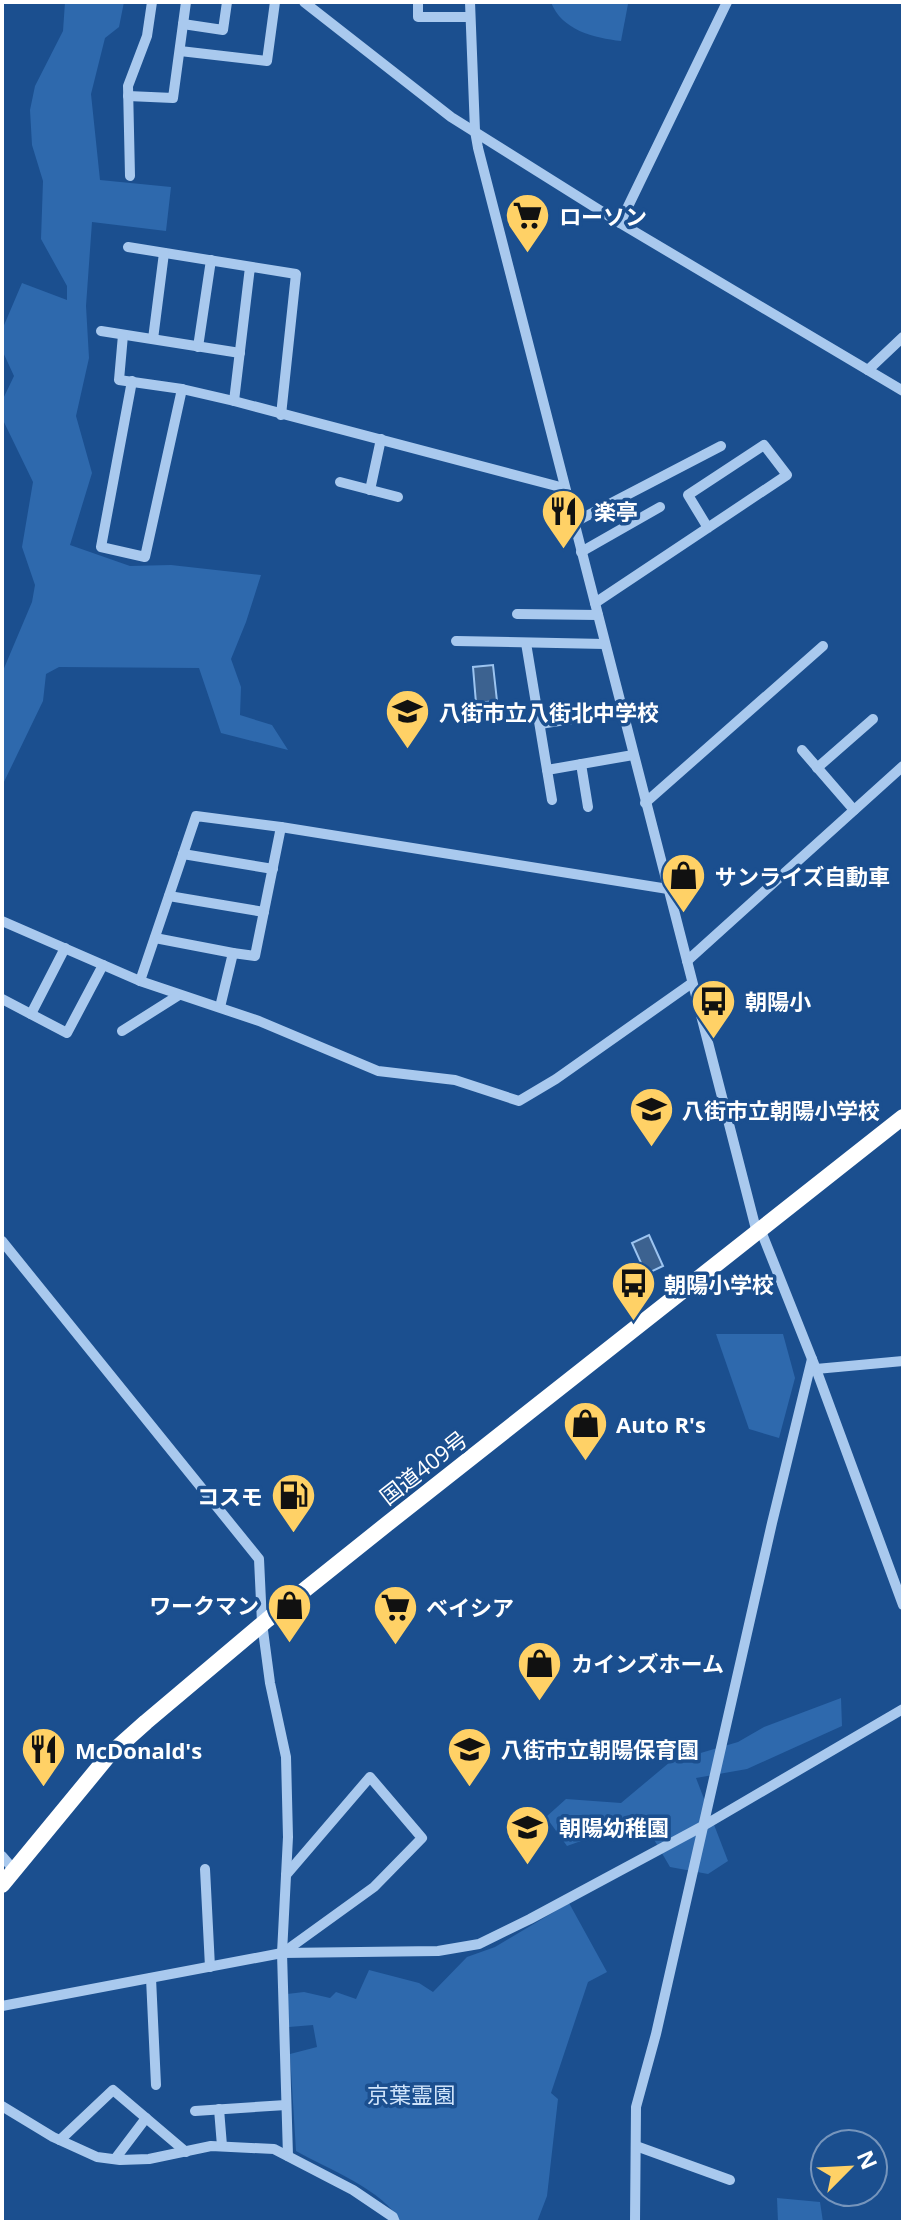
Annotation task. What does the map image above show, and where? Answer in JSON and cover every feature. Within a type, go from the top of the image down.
[{"type":"highway","name":"国道409号","points":[[2,1885],[109,1755],[262,1623],[903,1117]]},
{"type":"street","points":[[130,176],[128,86],[147,36],[152,2]]},
{"type":"street","points":[[128,96],[173,98],[186,2]]},
{"type":"street","points":[[183,24],[223,30],[227,2]]},
{"type":"street","points":[[180,51],[267,61],[275,2]]},
{"type":"street","points":[[304,2],[451,117],[620,223],[903,391]]},
{"type":"street","points":[[418,2],[418,17],[470,17]]},
{"type":"street","points":[[470,2],[475,131],[645,803],[759,1232],[814,1364],[903,1605]]},
{"type":"street","points":[[620,223],[727,2]]},
{"type":"street","points":[[128,247],[296,274],[281,415]]},
{"type":"street","points":[[153,339],[164,253]]},
{"type":"street","points":[[198,347],[211,260]]},
{"type":"street","points":[[234,401],[250,267]]},
{"type":"street","points":[[101,331],[240,353]]},
{"type":"street","points":[[123,335],[119,380],[182,389],[234,401],[564,488]]},
{"type":"street","points":[[868,370],[903,337]]},
{"type":"street","points":[[132,381],[101,547],[145,557],[182,389]]},
{"type":"street","points":[[370,490],[381,439]]},
{"type":"street","points":[[595,603],[708,528],[787,475],[764,445],[688,495],[708,528]]},
{"type":"street","points":[[573,523],[721,446]]},
{"type":"street","points":[[340,482],[398,497]]},
{"type":"street","points":[[581,552],[660,507]]},
{"type":"street","points":[[517,614],[598,615]]},
{"type":"street","points":[[456,641],[605,644]]},
{"type":"street","points":[[526,643],[552,800]]},
{"type":"street","points":[[645,803],[823,646]]},
{"type":"street","points":[[540,724],[622,711]]},
{"type":"street","points":[[817,768],[873,719]]},
{"type":"street","points":[[802,750],[854,810]]},
{"type":"street","points":[[547,770],[633,755]]},
{"type":"street","points":[[581,764],[588,807]]},
{"type":"street","points":[[687,961],[903,766]]},
{"type":"street","points":[[140,981],[196,816],[668,889]]},
{"type":"street","points":[[155,938],[255,956],[281,827]]},
{"type":"street","points":[[183,854],[273,869]]},
{"type":"street","points":[[169,896],[264,912]]},
{"type":"street","points":[[2,921],[140,981],[259,1021],[378,1071],[455,1080],[519,1101],[556,1079],[692,983]]},
{"type":"street","points":[[31,1014],[65,948]]},
{"type":"street","points":[[220,1007],[233,953]]},
{"type":"street","points":[[2,999],[67,1033],[103,965]]},
{"type":"street","points":[[122,1031],[179,995]]},
{"type":"street","points":[[2,1241],[259,1559],[262,1623],[270,1683],[286,1757],[286,1875],[282,1953],[288,2156]]},
{"type":"street","points":[[814,1364],[903,1361]]},
{"type":"street","points":[[635,2222],[636,2107],[656,2034],[768,1538],[814,1364]]},
{"type":"street","points":[[2,2006],[282,1953],[438,1951],[479,1944],[703,1826],[903,1709]]},
{"type":"street","points":[[282,1953],[374,1887],[422,1838],[370,1777],[286,1875]]},
{"type":"street","points":[[2,1856],[14,1870]]},
{"type":"street","points":[[205,1869],[210,1967]]},
{"type":"street","points":[[151,1978],[156,2085]]},
{"type":"street","points":[[60,2140],[113,2090],[186,2152]]},
{"type":"street","points":[[195,2111],[286,2105]]},
{"type":"street","points":[[2,2106],[60,2140],[97,2157],[149,2159],[222,2146],[274,2149],[353,2190],[393,2217],[395,2222]]},
{"type":"street","points":[[219,2109],[222,2146]]},
{"type":"street","points":[[115,2159],[146,2118]]},
{"type":"street","points":[[636,2146],[730,2180]]},
{"type":"green space","points":[[65,2],[124,2],[119,27],[105,38],[91,94],[100,180],[171,187],[166,231],[92,222],[86,306],[89,358],[76,416],[92,473],[70,545],[130,566],[171,565],[261,575],[231,659],[241,687],[240,715],[272,725],[288,750],[221,733],[199,668],[59,667],[46,674],[43,701],[2,786],[2,673],[32,602],[35,585],[22,547],[33,482],[2,418],[2,401],[14,376],[2,350],[2,330],[22,283],[67,300],[67,286],[41,239],[43,181],[32,145],[30,110],[35,86],[63,31]]},
{"type":"green space","points":[[551,2],[628,4],[621,41],[600,38],[570,26]]},
{"type":"green space","points":[[716,1334],[783,1334],[795,1378],[779,1438],[749,1429]]},
{"type":"green space","points":[[841,1698],[842,1726],[747,1769],[696,1778],[728,1861],[708,1874],[670,1867],[642,1819],[567,1846],[546,1817],[566,1799],[621,1803],[670,1762],[738,1742],[764,1727]]},
{"type":"green space","name":"京葉霊園","points":[[569,1903],[607,1972],[588,1982],[551,2093],[558,2099],[547,2196],[537,2222],[400,2222],[393,2211],[369,2190],[296,2151],[290,2054],[317,2047],[313,2025],[289,2027],[287,1994],[304,1992],[330,1998],[336,1992],[356,1999],[369,1970],[419,1983],[433,1992],[467,1957],[495,1947]]},
{"type":"green space","points":[[777,2198],[809,2201],[809,2208],[821,2208],[823,2222],[778,2222]]},
{"type":"shaded area","points":[[493,665],[497,701],[476,703],[473,667]]},
{"type":"shaded area","points":[[649,1235],[663,1266],[646,1274],[632,1243]]},
{"type":"place","name":"ローソン","points":[[528,255]]},
{"type":"place","name":"楽亭","points":[[563,550]]},
{"type":"place","name":"八街市立八街北中学校","points":[[408,751]]},
{"type":"place","name":"サンライズ自動車","points":[[684,915]]},
{"type":"place","name":"朝陽小","points":[[714,1040]]},
{"type":"place","name":"八街市立朝陽小学校","points":[[651,1149]]},
{"type":"place","name":"朝陽小学校","points":[[633,1323]]},
{"type":"place","name":"Auto R's","points":[[585,1463]]},
{"type":"place","name":"コスモ","points":[[294,1535]]},
{"type":"place","name":"ワークマン","points":[[290,1644]]},
{"type":"place","name":"ベイシア","points":[[395,1646]]},
{"type":"place","name":"カインズホーム","points":[[540,1702]]},
{"type":"place","name":"八街市立朝陽保育園","points":[[470,1788]]},
{"type":"place","name":"McDonald's","points":[[44,1789]]},
{"type":"place","name":"朝陽幼稚園","points":[[528,1866]]}]
